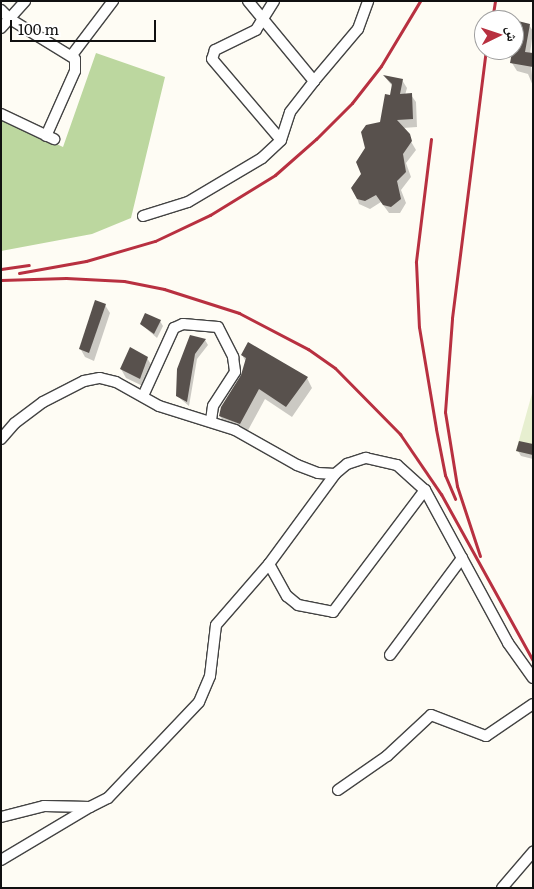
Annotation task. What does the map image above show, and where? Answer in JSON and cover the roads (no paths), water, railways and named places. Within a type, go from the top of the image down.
[{"type":"street","points":[[1,28],[25,1]]},
{"type":"street","points":[[1,114],[50,138],[75,71],[72,55],[113,1]]},
{"type":"street","points":[[248,1],[314,81]]},
{"type":"street","points":[[274,1],[264,21],[256,30],[215,50],[212,59],[281,140]]},
{"type":"street","points":[[143,216],[188,202],[262,158],[281,140],[290,112],[358,30],[368,1]]},
{"type":"street","points":[[1,10],[10,19],[72,55]]},
{"type":"street","points":[[143,396],[174,328],[183,324],[218,327],[233,357],[235,372],[213,406],[211,421]]},
{"type":"street","points":[[1,439],[25,415],[84,381],[100,378],[116,382],[159,406],[235,430],[297,465],[318,473],[335,474]]},
{"type":"street","points":[[1,860],[108,798],[199,702],[210,676],[216,625],[269,564],[335,474],[348,464],[366,458],[384,460],[411,474],[425,490],[452,534],[462,558],[508,643],[533,678]]},
{"type":"street","points":[[269,564],[282,588],[298,606],[333,612],[425,490]]},
{"type":"street","points":[[390,655],[462,558]]},
{"type":"street","points":[[338,790],[387,756],[432,715],[489,736],[533,704]]},
{"type":"street","points":[[1,817],[44,806],[90,807]]},
{"type":"street","points":[[502,888],[533,852]]},
{"type":"railway","points":[[19,273],[86,261],[155,241],[210,215],[275,175],[316,139],[352,103],[381,66],[420,1]]},
{"type":"railway","points":[[494,10],[495,1]]},
{"type":"railway","points":[[480,556],[457,486],[445,412],[452,318],[485,60]]},
{"type":"railway","points":[[431,139],[416,262],[419,327],[445,475],[455,499]]},
{"type":"railway","points":[[1,269],[29,265]]},
{"type":"railway","points":[[1,280],[66,278],[124,281],[164,289],[239,313],[308,349],[335,368],[400,434],[441,494],[533,661]]}]
